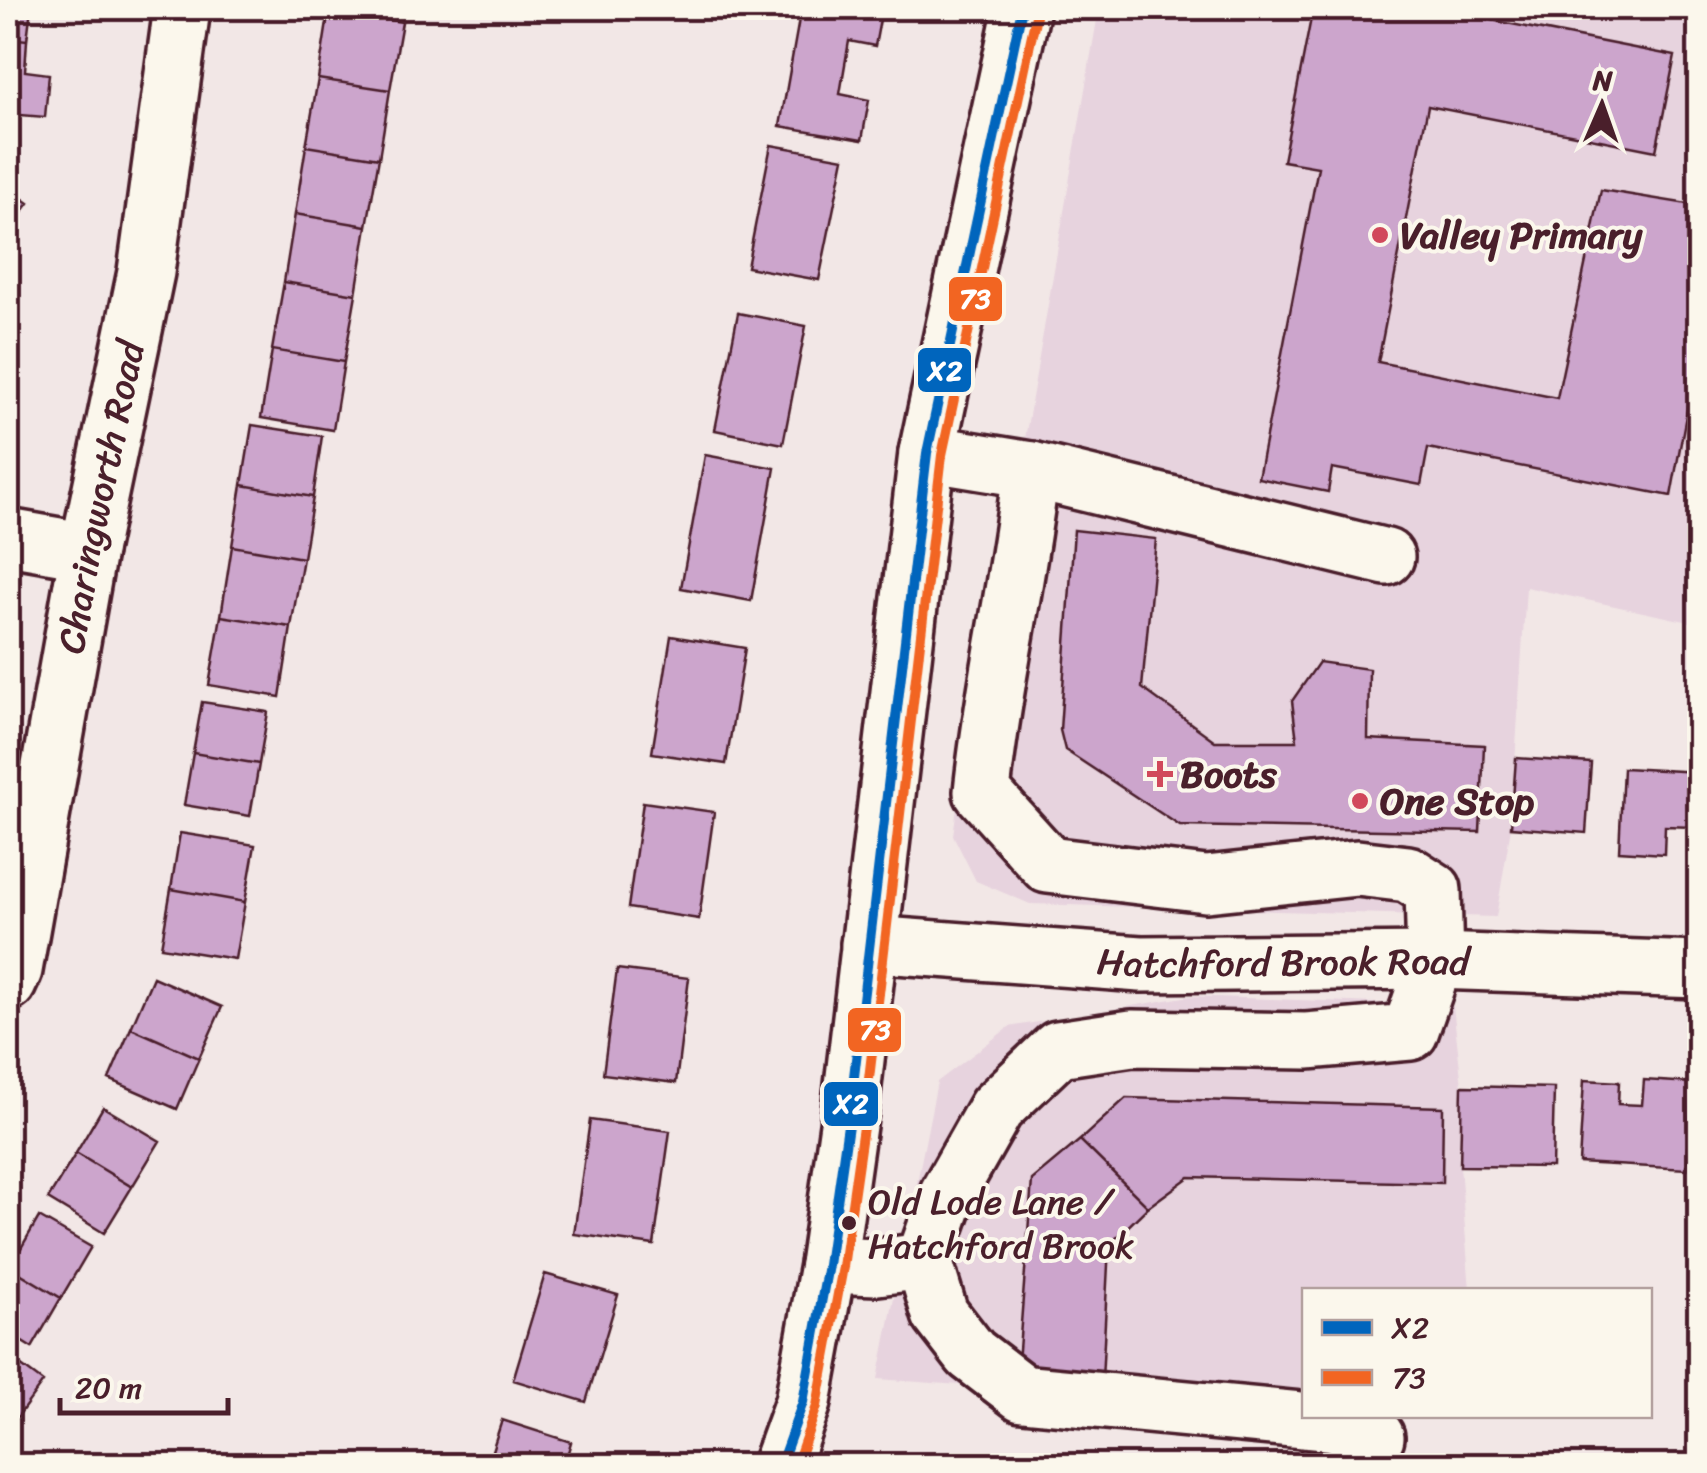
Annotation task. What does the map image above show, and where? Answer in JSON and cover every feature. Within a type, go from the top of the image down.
[{"type":"street","name":"Charingworth Road","points":[[8,983],[14,970],[88,550],[146,272],[182,8]]},
{"type":"street","points":[[780,1466],[803,1402],[828,1265],[927,453],[1022,8]]},
{"type":"street","points":[[927,453],[1031,470],[1386,557]]},
{"type":"street","points":[[1031,470],[990,719],[982,792],[1048,865],[1206,884],[1356,868],[1408,874],[1433,890],[1434,961],[1410,1032],[1307,1040],[1132,1038],[1058,1049],[996,1108],[948,1193],[924,1261],[940,1314],[971,1354],[1022,1392],[1333,1423],[1376,1438]]},
{"type":"street","points":[[8,537],[88,550]]},
{"type":"street","name":"Hatchford Brook Road","points":[[869,944],[1141,964],[1434,961],[1700,970]]},
{"type":"street","points":[[828,1265],[924,1261]]},
{"type":"shaded area","name":"Valley Primary","points":[[1099,8],[1699,8],[1699,624],[1526,587],[1511,827],[1496,917],[1030,904],[976,881],[953,835],[996,543],[1021,462]]},
{"type":"shaded area","points":[[1190,996],[1453,1006],[1462,1086],[1460,1166],[1470,1288],[1302,1288],[1302,1410],[878,1379],[937,1082],[1009,1027]]},
{"type":"building","points":[[8,8],[31,8],[27,40],[8,38]]},
{"type":"building","points":[[801,8],[882,9],[875,46],[849,41],[840,94],[869,100],[862,140],[780,126]]},
{"type":"building","points":[[1313,8],[1461,8],[1460,14],[1675,56],[1656,151],[1428,106],[1378,362],[1557,398],[1601,190],[1700,206],[1700,340],[1671,496],[1428,448],[1421,485],[1332,468],[1328,492],[1258,478],[1318,167],[1283,161]]},
{"type":"building","points":[[329,10],[402,22],[390,90],[318,79]]},
{"type":"building","points":[[8,38],[27,40],[25,71],[49,74],[45,117],[8,114]]},
{"type":"building","points":[[318,79],[390,90],[379,158],[306,146]]},
{"type":"building","points":[[771,145],[844,158],[819,280],[747,267]]},
{"type":"building","points":[[306,146],[379,158],[367,226],[295,214]]},
{"type":"building","points":[[8,188],[29,203],[8,232]]},
{"type":"building","points":[[295,214],[367,226],[356,294],[284,282]]},
{"type":"building","points":[[284,282],[356,294],[344,362],[272,350]]},
{"type":"building","points":[[738,313],[806,326],[783,444],[715,430]]},
{"type":"building","points":[[272,350],[344,362],[333,430],[261,418]]},
{"type":"building","points":[[252,425],[322,436],[313,497],[242,485]]},
{"type":"building","points":[[705,455],[775,468],[751,601],[681,588]]},
{"type":"building","points":[[242,485],[313,497],[303,558],[232,546]]},
{"type":"building","points":[[1074,530],[1156,539],[1142,688],[1215,741],[1297,741],[1292,701],[1319,662],[1369,669],[1368,739],[1484,745],[1480,832],[1180,826],[1065,750],[1060,730]]},
{"type":"building","points":[[232,546],[303,558],[291,627],[221,616]]},
{"type":"building","points":[[221,616],[291,627],[280,697],[209,685]]},
{"type":"building","points":[[671,636],[745,648],[726,764],[652,753]]},
{"type":"building","points":[[202,702],[268,712],[259,764],[193,753]]},
{"type":"building","points":[[193,753],[259,764],[250,816],[184,805]]},
{"type":"building","points":[[1516,758],[1591,763],[1586,833],[1511,827]]},
{"type":"building","points":[[1623,768],[1700,772],[1700,854],[1691,854],[1693,827],[1665,826],[1664,854],[1619,851]]},
{"type":"building","points":[[643,802],[714,812],[699,919],[628,908]]},
{"type":"building","points":[[180,833],[255,845],[245,902],[171,889]]},
{"type":"building","points":[[171,889],[245,902],[235,959],[161,947]]},
{"type":"building","points":[[617,969],[689,978],[676,1083],[603,1074]]},
{"type":"building","points":[[153,977],[222,1007],[199,1058],[131,1028]]},
{"type":"building","points":[[131,1028],[199,1058],[177,1109],[109,1079]]},
{"type":"building","points":[[1584,1080],[1619,1082],[1618,1104],[1642,1105],[1644,1080],[1692,1083],[1687,1169],[1579,1163]]},
{"type":"building","points":[[1462,1086],[1554,1088],[1552,1167],[1460,1166]]},
{"type":"building","points":[[1126,1098],[1443,1107],[1442,1183],[1189,1177],[1148,1207],[1080,1140]]},
{"type":"building","points":[[103,1107],[160,1141],[132,1187],[76,1153]]},
{"type":"building","points":[[590,1120],[670,1131],[654,1245],[574,1234]]},
{"type":"building","points":[[1080,1140],[1148,1207],[1109,1245],[1102,1380],[1017,1376],[1032,1180]]},
{"type":"building","points":[[76,1153],[132,1187],[104,1233],[48,1199]]},
{"type":"building","points":[[39,1217],[91,1247],[61,1298],[10,1267]]},
{"type":"building","points":[[10,1267],[61,1298],[32,1348],[8,1333]]},
{"type":"building","points":[[545,1274],[618,1295],[586,1402],[513,1380]]},
{"type":"building","points":[[8,1356],[43,1382],[8,1430]]},
{"type":"building","points":[[502,1420],[571,1442],[564,1466],[487,1466]]},
{"type":"building","points":[[1303,1448],[1324,1466],[1289,1466]]},
{"type":"transit line","name":"X2","points":[[780,1466],[803,1402],[828,1265],[850,1111],[927,453],[1022,8]]},
{"type":"transit line","name":"73","points":[[796,1466],[817,1406],[843,1267],[865,1113],[942,455],[1037,11]]},
{"type":"place","name":"Valley Primary","points":[[1380,235]]},
{"type":"place","name":"Boots","points":[[1160,774]]},
{"type":"place","name":"One Stop","points":[[1360,801]]},
{"type":"place","name":"Old Lode Lane / Hatchford Brook","points":[[849,1223]]}]
